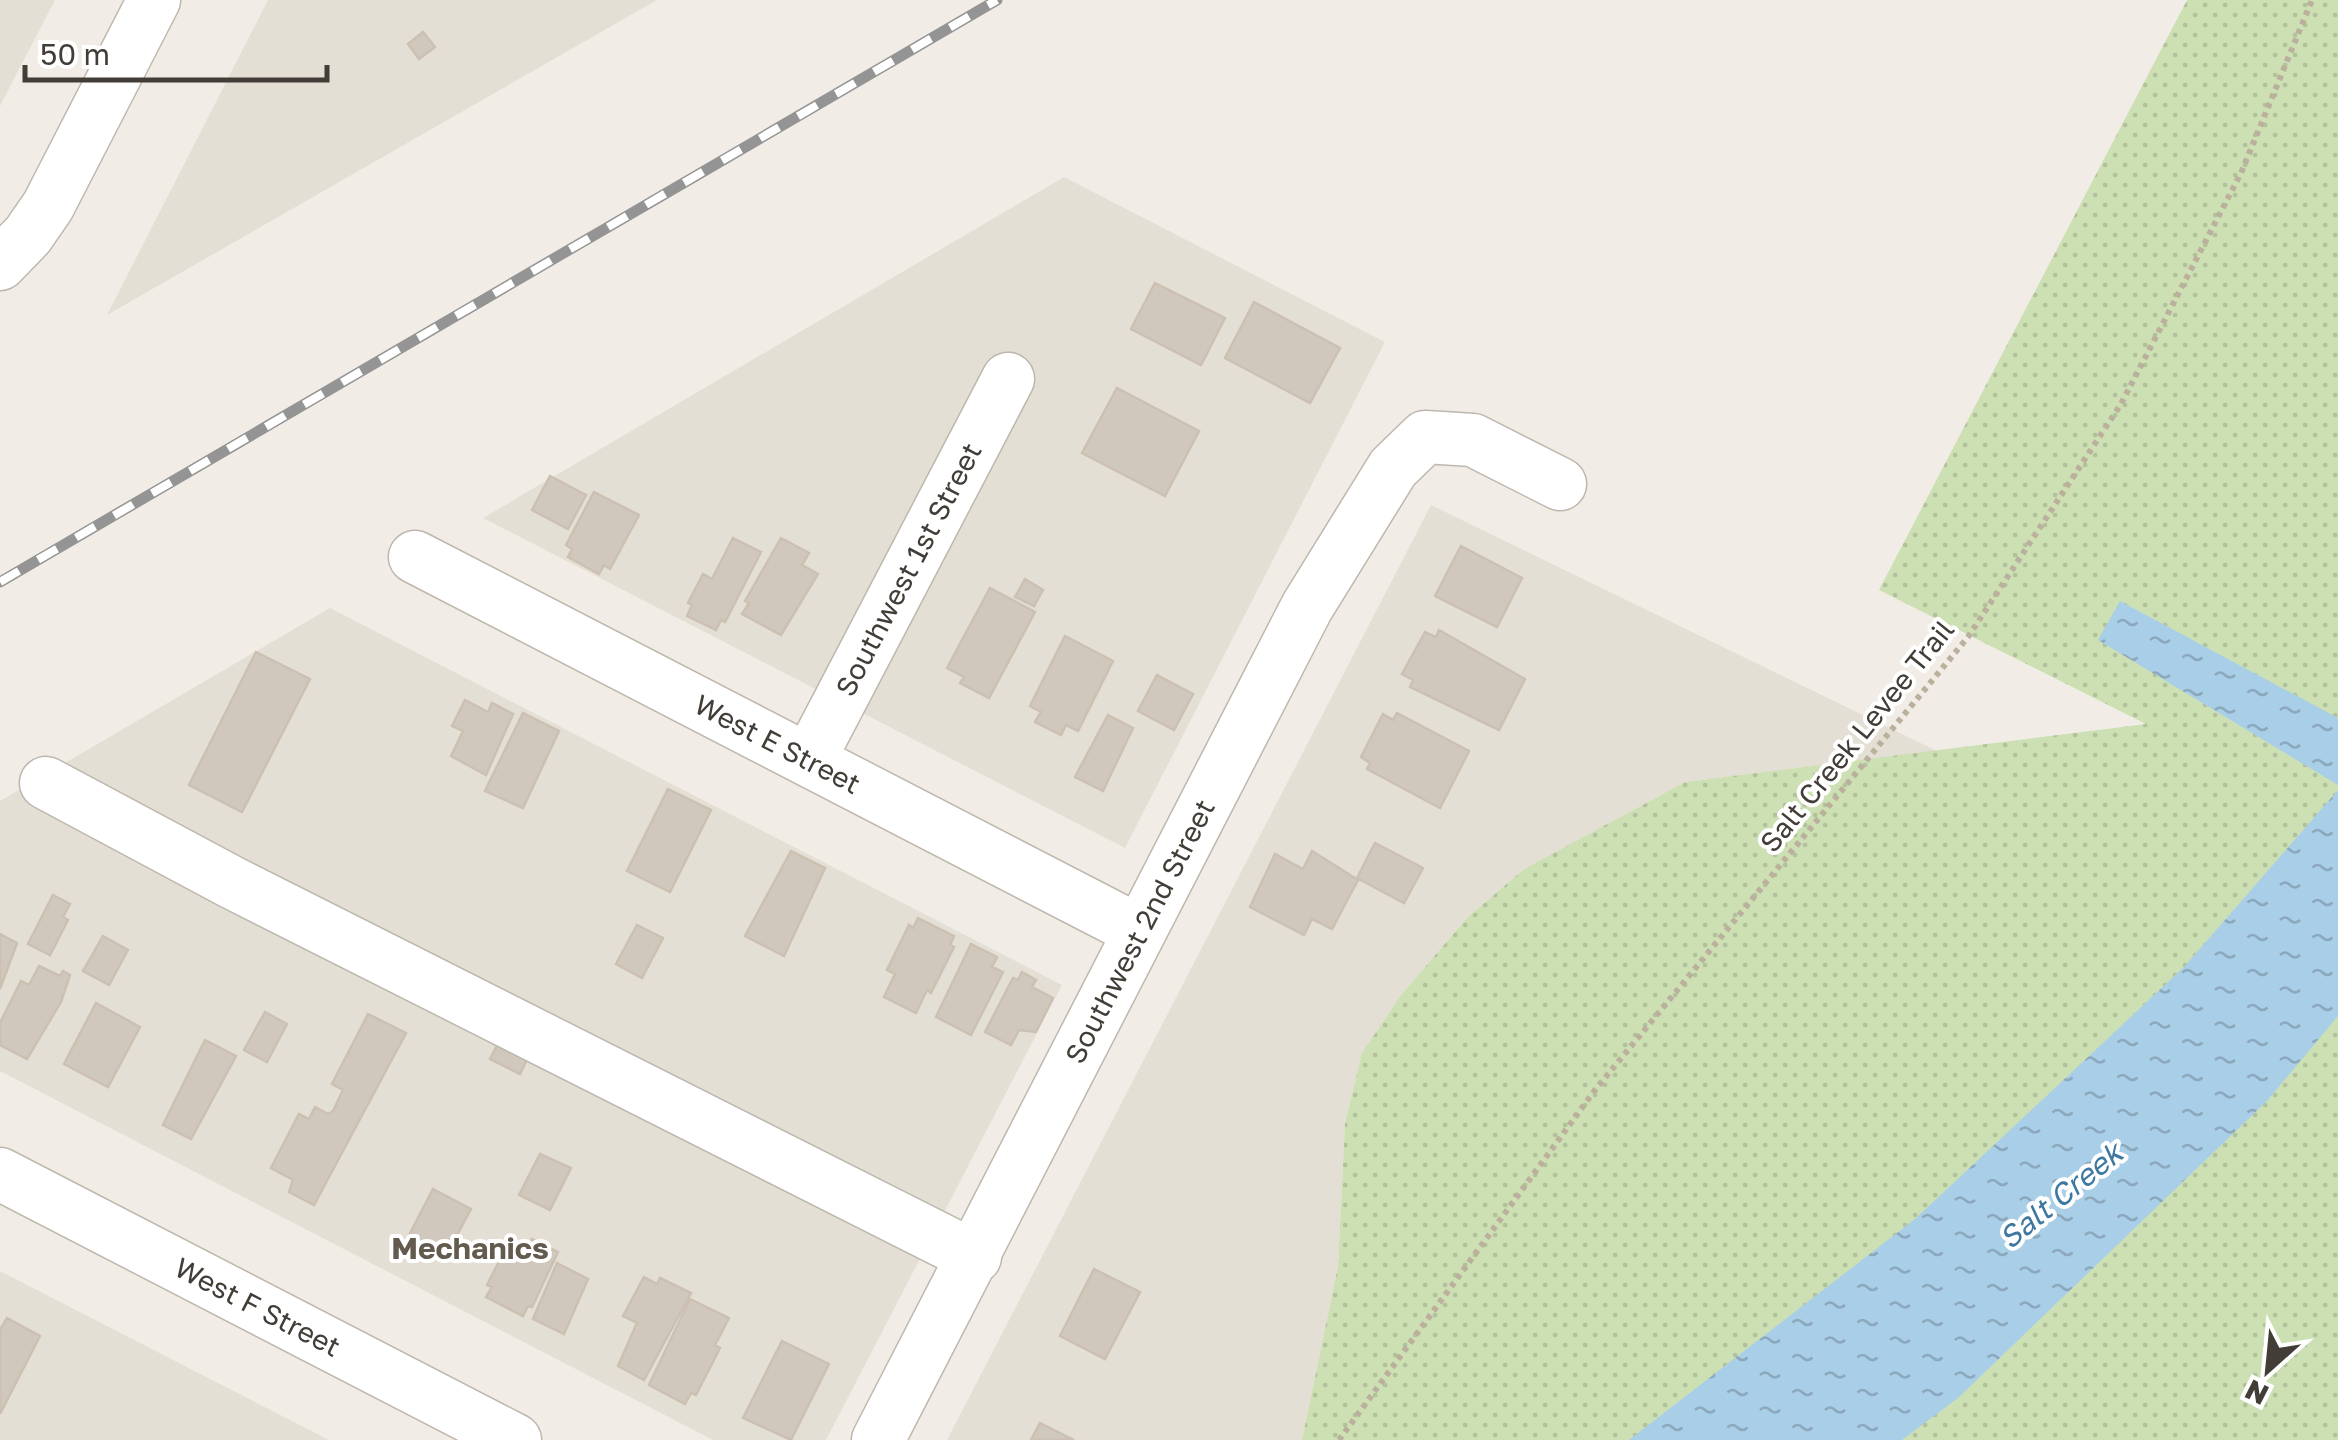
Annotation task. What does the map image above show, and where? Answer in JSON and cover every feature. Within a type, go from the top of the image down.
[{"type":"street","points":[[0,264],[48,206],[154,0]]},
{"type":"street","name":"Southwest 1st Street","points":[[809,760],[1008,379]]},
{"type":"street","name":"Southwest 2nd Street","points":[[878,1440],[1335,557],[1393,468],[1424,437],[1473,440],[1560,484]]},
{"type":"street","name":"West E Street","points":[[415,557],[1139,932]]},
{"type":"street","points":[[46,783],[250,892],[974,1257]]},
{"type":"street","name":"West F Street","points":[[0,1174],[516,1440]]},
{"type":"path","name":"Salt Creek Levee Trail","points":[[1339,1440],[1596,1090],[1968,636],[2121,404],[2241,173],[2312,0]]},
{"type":"shaded area","points":[[0,0],[55,0],[0,106]]},
{"type":"shaded area","points":[[268,0],[657,0],[107,315]]},
{"type":"shaded area","points":[[1064,177],[1385,342],[1125,848],[483,518]]},
{"type":"shaded area","points":[[1431,505],[1937,751],[1685,782],[1524,869],[1467,918],[1401,995],[1362,1053],[1345,1123],[1338,1266],[1302,1440],[947,1440]]},
{"type":"shaded area","points":[[330,608],[1062,985],[826,1440],[713,1440],[0,1071],[0,801]]},
{"type":"shaded area","points":[[0,1271],[329,1440],[0,1440]]},
{"type":"green space","points":[[2187,0],[2338,0],[2338,1440],[1302,1440],[1338,1266],[1345,1123],[1362,1053],[1401,995],[1467,918],[1524,869],[1685,782],[2146,724],[1879,590]]},
{"type":"water","points":[[2120,601],[2338,718],[2338,785],[2098,640]]},
{"type":"water","name":"Salt Creek","points":[[2338,790],[2338,1016],[2267,1101],[1958,1398],[1902,1440],[1629,1440],[1915,1219],[2184,967]]},
{"type":"building","points":[[423,32],[435,47],[419,59],[408,44]]},
{"type":"building","points":[[1155,283],[1225,318],[1201,365],[1131,329]]},
{"type":"building","points":[[1254,302],[1340,348],[1310,403],[1225,358]]},
{"type":"building","points":[[1117,388],[1199,431],[1165,496],[1082,453]]},
{"type":"building","points":[[550,476],[586,495],[568,529],[532,510]]},
{"type":"building","points":[[594,492],[639,515],[610,569],[604,565],[599,574],[568,557],[572,549],[566,545]]},
{"type":"building","points":[[733,538],[761,552],[725,622],[721,620],[716,630],[687,616],[692,605],[688,603],[703,574],[712,579]]},
{"type":"building","points":[[781,538],[809,553],[802,565],[818,574],[781,635],[742,614],[749,603],[745,601]]},
{"type":"building","points":[[1461,546],[1522,578],[1497,627],[1435,596]]},
{"type":"building","points":[[1025,579],[1043,590],[1034,606],[1015,597]]},
{"type":"building","points":[[990,588],[1035,612],[989,698],[960,683],[964,677],[947,668]]},
{"type":"building","points":[[1439,630],[1525,679],[1499,730],[1410,687],[1413,680],[1402,674],[1425,632],[1436,637]]},
{"type":"building","points":[[1065,636],[1113,661],[1078,731],[1066,725],[1061,735],[1035,722],[1041,712],[1030,706]]},
{"type":"building","points":[[256,652],[310,679],[242,812],[189,785]]},
{"type":"building","points":[[1157,675],[1193,694],[1174,730],[1138,711]]},
{"type":"building","points":[[465,700],[488,712],[492,703],[513,714],[486,775],[451,756],[463,731],[452,726]]},
{"type":"building","points":[[523,713],[559,731],[523,808],[485,791]]},
{"type":"building","points":[[1397,713],[1469,751],[1440,808],[1367,769],[1370,763],[1361,757],[1383,714],[1393,720]]},
{"type":"building","points":[[1108,715],[1133,728],[1103,791],[1075,777]]},
{"type":"building","points":[[668,789],[711,810],[670,892],[627,871]]},
{"type":"building","points":[[1375,843],[1423,868],[1404,903],[1357,878]]},
{"type":"building","points":[[791,851],[825,868],[784,956],[745,936]]},
{"type":"building","points":[[1312,851],[1358,880],[1332,929],[1312,919],[1304,935],[1250,907],[1275,854],[1303,869]]},
{"type":"building","points":[[53,895],[70,904],[63,917],[68,920],[50,955],[28,944]]},
{"type":"building","points":[[918,918],[954,936],[950,945],[954,947],[931,993],[927,990],[916,1013],[884,997],[895,974],[887,970],[909,925],[913,928]]},
{"type":"building","points":[[637,925],[663,938],[642,978],[616,964]]},
{"type":"building","points":[[0,934],[17,943],[0,989]]},
{"type":"building","points":[[103,936],[128,950],[109,985],[83,971]]},
{"type":"building","points":[[971,944],[997,957],[992,967],[1003,972],[971,1035],[936,1017]]},
{"type":"building","points":[[39,966],[60,976],[63,971],[70,975],[61,1002],[27,1059],[0,1045],[0,1023],[21,981],[29,985]]},
{"type":"building","points":[[1022,972],[1036,980],[1032,987],[1053,998],[1036,1032],[1019,1030],[1011,1045],[985,1032],[1013,978],[1018,980]]},
{"type":"building","points":[[96,1003],[140,1027],[108,1087],[64,1064]]},
{"type":"building","points":[[265,1012],[287,1024],[267,1062],[244,1050]]},
{"type":"building","points":[[368,1014],[406,1033],[314,1205],[289,1192],[293,1180],[271,1168],[299,1114],[309,1119],[315,1107],[328,1114],[333,1111],[343,1090],[332,1084]]},
{"type":"building","points":[[503,1034],[532,1049],[520,1074],[490,1059]]},
{"type":"building","points":[[205,1040],[236,1056],[191,1139],[163,1125]]},
{"type":"building","points":[[540,1154],[571,1168],[550,1210],[519,1195]]},
{"type":"building","points":[[433,1189],[471,1209],[443,1261],[406,1241]]},
{"type":"building","points":[[532,1239],[558,1252],[532,1307],[528,1306],[523,1316],[486,1297],[492,1287],[487,1285],[510,1240],[527,1249]]},
{"type":"building","points":[[557,1263],[588,1279],[564,1334],[533,1319]]},
{"type":"building","points":[[1094,1269],[1140,1292],[1105,1359],[1060,1336]]},
{"type":"building","points":[[644,1277],[657,1284],[660,1278],[691,1293],[644,1380],[618,1366],[637,1323],[623,1316]]},
{"type":"building","points":[[690,1299],[729,1318],[715,1345],[720,1348],[696,1395],[691,1393],[685,1404],[649,1385]]},
{"type":"building","points":[[7,1318],[40,1336],[0,1414],[0,1330]]},
{"type":"building","points":[[782,1341],[829,1364],[791,1440],[743,1418]]},
{"type":"building","points":[[1040,1423],[1074,1440],[1031,1440]]},
{"type":"railway","points":[[0,582],[997,0]]},
{"type":"district","name":"Mechanics","points":[[470,1249]]}]
